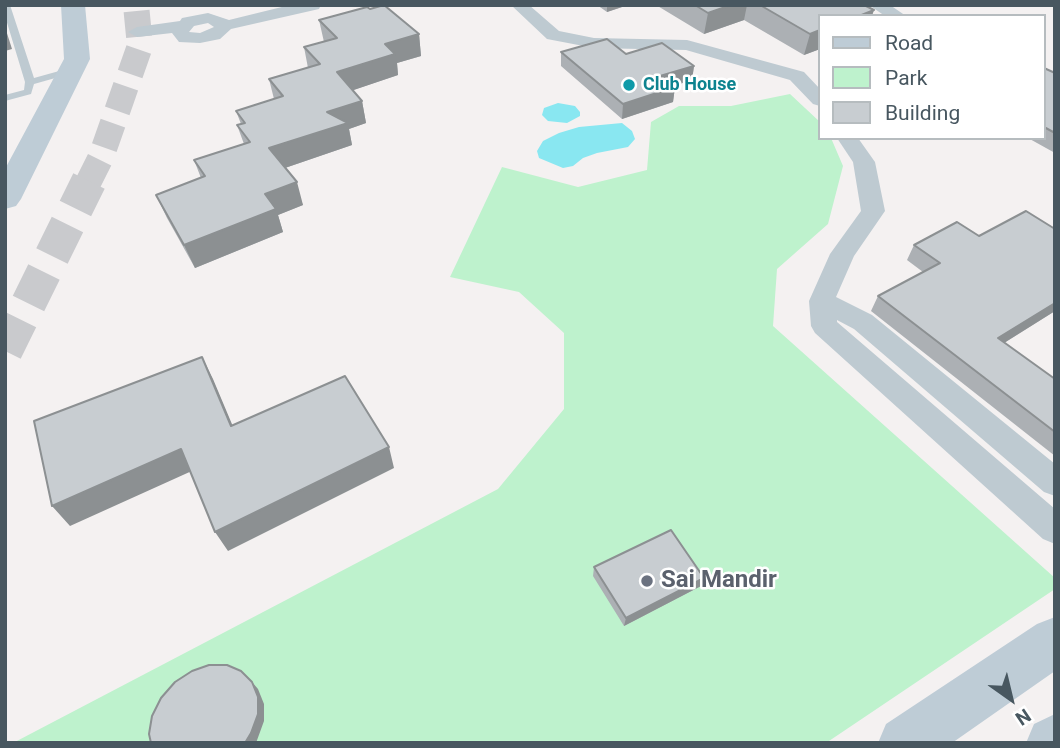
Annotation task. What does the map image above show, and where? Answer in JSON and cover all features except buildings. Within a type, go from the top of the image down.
[{"type":"street","points":[[5,199],[13,170],[77,59],[73,5]]},
{"type":"street","points":[[139,39],[184,32],[208,18],[219,20],[224,26],[313,5]]},
{"type":"street","points":[[519,5],[553,35],[594,43],[687,45],[797,76],[818,96]]},
{"type":"street","points":[[877,5],[894,14]]},
{"type":"street","points":[[848,140],[863,162],[873,211],[842,254],[822,301],[824,326],[1055,529]]},
{"type":"street","points":[[822,301],[863,322],[1055,483]]},
{"type":"street","points":[[905,743],[1055,641]]},
{"type":"lane","points":[[5,98],[28,92],[30,82],[6,5]]},
{"type":"lane","points":[[30,82],[71,71]]},
{"type":"green space","points":[[790,94],[818,120],[818,140],[832,140],[843,166],[828,224],[777,269],[773,326],[1055,578],[1055,589],[826,743],[13,743],[498,489],[564,409],[564,333],[519,292],[450,277],[502,167],[578,187],[647,170],[651,122],[679,106],[731,106]]},
{"type":"water","points":[[558,103],[575,106],[580,116],[567,123],[548,121],[542,115],[544,108]]},
{"type":"water","points":[[622,123],[632,131],[635,139],[628,147],[597,153],[583,158],[573,166],[563,168],[539,158],[537,151],[543,141],[559,133],[579,127]]},
{"type":"tunnel","points":[[89,181],[101,157],[140,46],[136,5]]},
{"type":"tunnel","points":[[5,351],[89,181]]},
{"type":"place","name":"Club House","points":[[629,85]]},
{"type":"place","name":"Sai Mandir","points":[[647,581]]}]
